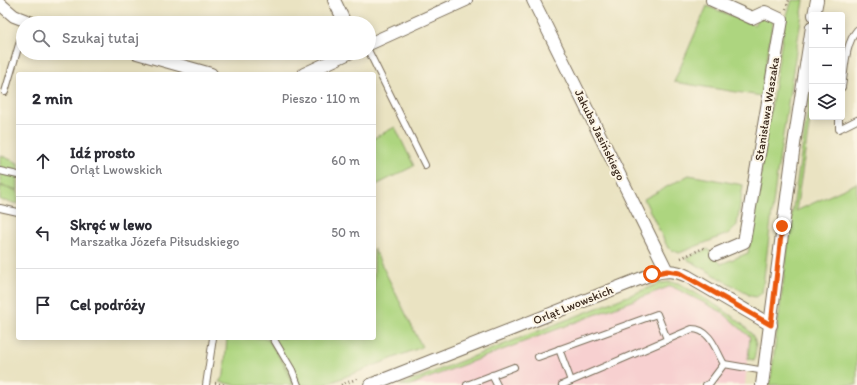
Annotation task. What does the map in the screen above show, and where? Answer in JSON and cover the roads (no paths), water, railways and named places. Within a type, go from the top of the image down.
[{"type":"street","points":[[334,0],[342,16]]},
{"type":"street","points":[[376,41],[466,0]]},
{"type":"street","name":"Jakuba Jasińskiego","points":[[533,0],[667,271]]},
{"type":"street","name":"Stanisława Waszaka","points":[[712,0],[752,18],[765,12],[782,20],[744,242],[716,254]]},
{"type":"street","points":[[815,12],[817,0]]},
{"type":"street","points":[[0,4],[16,18]]},
{"type":"street","points":[[762,385],[809,47]]},
{"type":"street","points":[[162,60],[204,72]]},
{"type":"street","points":[[308,72],[334,60]]},
{"type":"street","name":"Orląt Lwowskich","points":[[370,385],[652,274],[667,271],[680,273],[687,276],[771,325]]},
{"type":"lane","points":[[842,84],[848,49],[857,30]]},
{"type":"lane","points":[[5,92],[16,57]]},
{"type":"lane","points":[[373,60],[425,165]]},
{"type":"lane","points":[[839,120],[839,129],[857,120]]},
{"type":"lane","points":[[0,171],[16,175]]},
{"type":"lane","points":[[0,208],[16,212]]},
{"type":"lane","points":[[538,357],[657,314],[667,339]]},
{"type":"lane","points":[[562,385],[692,329],[702,331],[711,339],[724,364]]},
{"type":"lane","points":[[206,385],[213,340]]},
{"type":"lane","points":[[274,340],[292,370],[298,385]]},
{"type":"lane","points":[[559,349],[571,381]]},
{"type":"lane","points":[[724,364],[765,371]]},
{"type":"lane","points":[[708,384],[724,364]]},
{"type":"lane","points":[[467,385],[514,366]]},
{"type":"lane","points":[[492,375],[497,385]]}]
